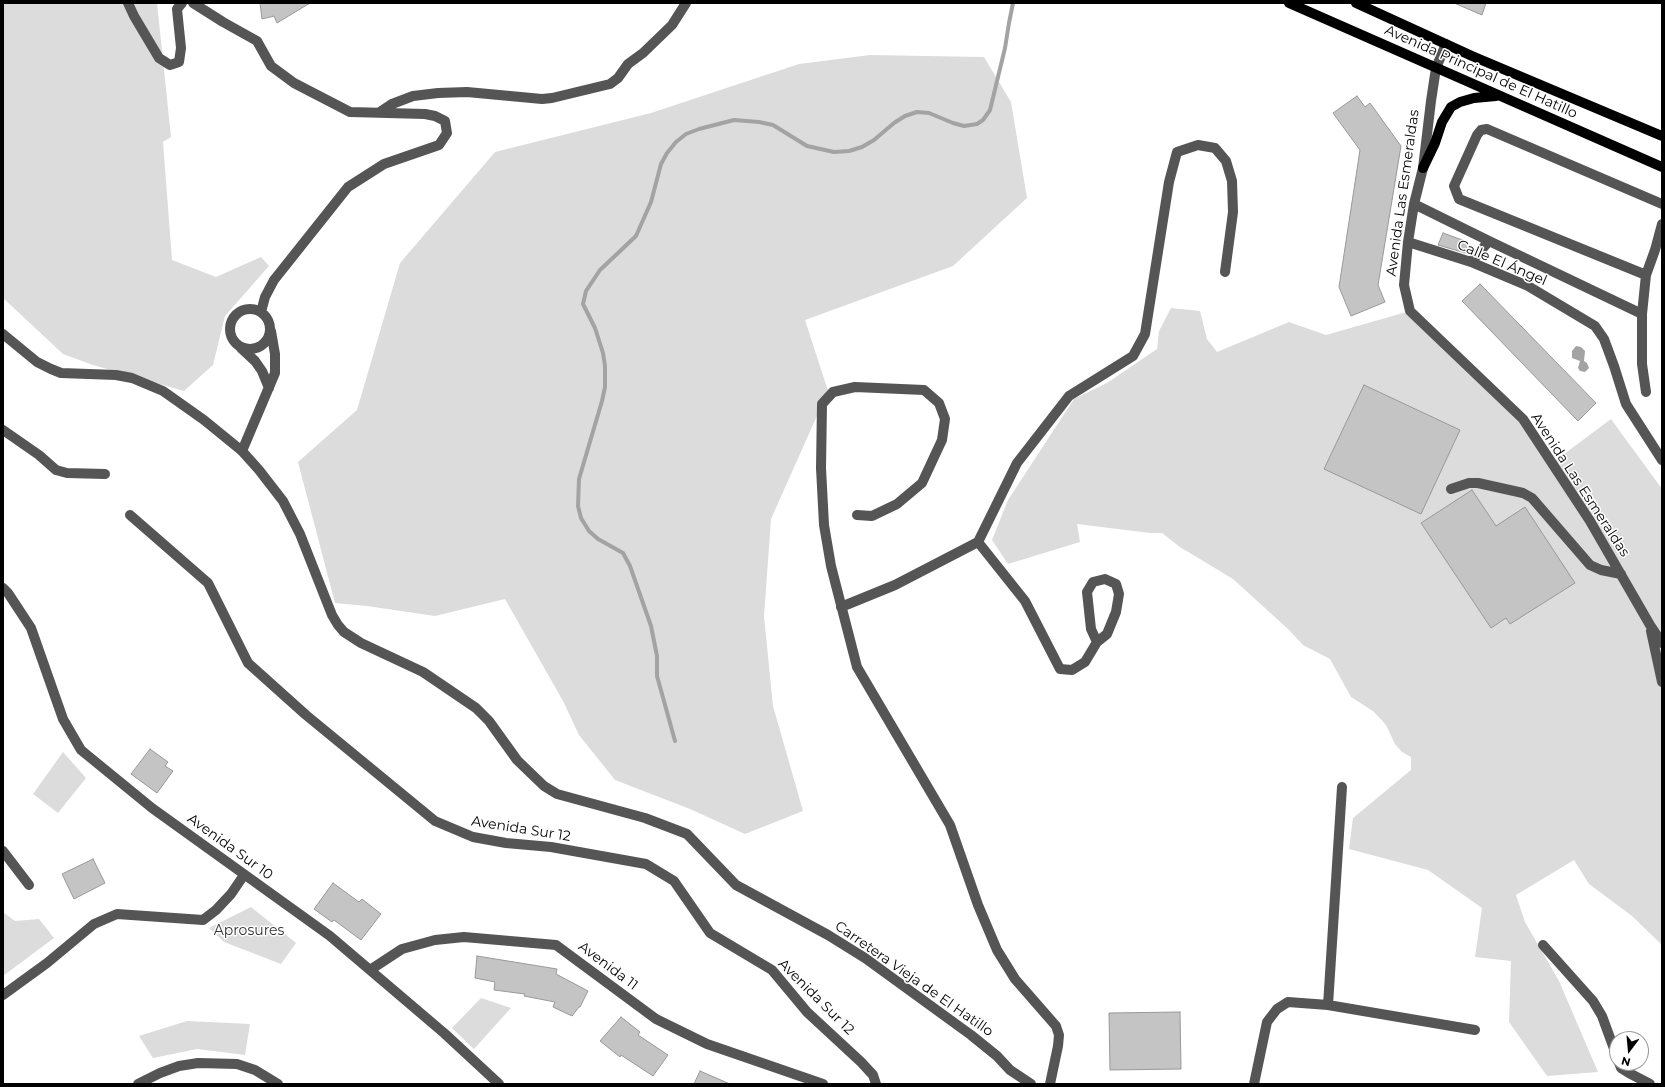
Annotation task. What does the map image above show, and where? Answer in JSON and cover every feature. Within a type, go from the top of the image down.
[{"type":"main road","name":"Avenida Principal de El Hatillo","points":[[1288,3],[1662,167]]},
{"type":"main road","name":"Avenida Principal de El Hatillo","points":[[1357,3],[1446,44],[1662,136]]},
{"type":"main road","points":[[1424,168],[1442,122],[1452,108],[1460,102],[1474,98],[1498,96]]},
{"type":"street","points":[[128,3],[159,58],[170,65],[179,62],[181,48],[177,9],[182,3]]},
{"type":"street","points":[[193,3],[223,22],[257,40],[270,66],[294,83],[350,112],[380,112],[436,116],[445,121],[447,133],[439,145],[384,164],[348,187],[274,280],[265,297],[261,312]]},
{"type":"street","points":[[380,112],[392,104],[413,96],[467,92],[542,99],[610,84],[618,78],[628,64],[643,53],[672,25],[686,3]]},
{"type":"street","name":"Avenida Las Esmeraldas","points":[[1446,44],[1436,68],[1424,168],[1414,204],[1408,242],[1404,285],[1410,311],[1523,420],[1590,521],[1650,626],[1662,643]]},
{"type":"street","points":[[1646,276],[1459,199],[1454,186],[1477,135],[1482,130],[1487,129],[1662,204]]},
{"type":"street","points":[[841,607],[895,585],[978,542],[1017,463],[1069,396],[1134,356],[1145,334],[1169,182],[1177,152],[1198,145],[1215,148],[1226,161],[1232,181],[1233,212],[1224,272]]},
{"type":"street","points":[[1414,204],[1642,314]]},
{"type":"street","points":[[1646,392],[1642,364],[1642,314],[1646,276],[1662,224]]},
{"type":"street","points":[[1471,262],[1489,241]]},
{"type":"street","name":"Calle El Ángel","points":[[1408,242],[1432,251],[1471,262],[1528,286],[1595,326],[1604,339],[1612,359],[1626,404],[1662,460]]},
{"type":"street","points":[[242,451],[269,388],[275,373],[275,354],[270,322],[261,312],[248,309],[236,314],[232,320],[230,326],[232,339],[255,361],[269,388]]},
{"type":"street","points":[[241,348],[255,350],[261,347],[270,336],[271,329]]},
{"type":"street","name":"Carretera Vieja de El Hatillo","points":[[3,334],[37,362],[61,373],[116,375],[132,378],[163,391],[204,420],[242,451],[283,501],[300,534],[332,615],[344,632],[361,643],[423,672],[471,704],[489,721],[517,760],[544,786],[557,794],[645,818],[686,834],[736,885],[828,935],[865,958],[971,1035],[997,1056],[1010,1070],[1031,1084]]},
{"type":"street","points":[[857,515],[872,516],[897,504],[922,483],[942,440],[945,419],[939,403],[924,390],[855,387],[833,392],[822,404],[821,468],[824,526],[831,566],[857,667],[950,825],[978,905],[997,950],[1015,979],[1056,1026],[1059,1035],[1058,1046],[1050,1084]]},
{"type":"street","points":[[3,430],[39,455],[56,470],[67,473],[105,474]]},
{"type":"street","points":[[1451,489],[1469,483],[1478,483],[1523,493],[1532,498],[1590,565],[1601,570],[1621,574]]},
{"type":"street","name":"Avenida Sur 12","points":[[130,515],[208,582],[248,663],[306,715],[435,821],[473,838],[551,848],[646,864],[674,881],[710,933],[772,970],[807,1012],[873,1075],[876,1084]]},
{"type":"street","points":[[978,542],[1025,601],[1060,669],[1072,670],[1085,662],[1096,642],[1107,634],[1116,612],[1119,594],[1116,584],[1105,579],[1093,582],[1087,592],[1092,629],[1096,642]]},
{"type":"street","name":"Avenida Sur 10","points":[[3,588],[8,593],[31,628],[63,719],[82,750],[152,808],[330,936],[444,1032],[498,1084]]},
{"type":"street","points":[[1650,626],[1662,682]]},
{"type":"street","points":[[1328,1005],[1342,787]]},
{"type":"street","points":[[3,851],[29,885]]},
{"type":"street","points":[[3,995],[47,963],[94,924],[117,914],[203,920],[216,910],[231,894],[244,875]]},
{"type":"street","name":"Avenida 11","points":[[370,970],[402,949],[435,940],[464,937],[556,945],[656,1020],[707,1044],[823,1084]]},
{"type":"street","points":[[1544,945],[1593,1001],[1602,1016],[1609,1035]]},
{"type":"street","points":[[1254,1084],[1267,1022],[1277,1009],[1288,1002],[1328,1005],[1475,1030]]},
{"type":"street","points":[[138,1084],[160,1073],[179,1066],[204,1063],[237,1064],[255,1070],[278,1084]]},
{"type":"street","points":[[1626,1071],[1650,1084]]},
{"type":"green space","points":[[3,3],[157,3],[171,137],[163,142],[172,260],[216,277],[261,257],[269,266],[225,316],[213,365],[184,391],[93,365],[63,354],[3,298]]},
{"type":"green space","points":[[870,55],[984,57],[1011,102],[1027,198],[953,266],[805,320],[828,391],[771,519],[764,616],[773,706],[803,811],[745,834],[690,809],[615,780],[579,735],[563,701],[505,599],[435,616],[335,603],[298,462],[357,410],[400,263],[495,152],[651,113],[799,64]]},
{"type":"green space","points":[[1171,308],[1200,311],[1207,339],[1217,352],[1289,322],[1326,335],[1410,311],[1513,410],[1552,463],[1611,419],[1662,489],[1662,945],[1632,916],[1589,884],[1574,860],[1516,895],[1525,922],[1559,981],[1598,1072],[1547,1076],[1509,1022],[1511,961],[1475,957],[1482,908],[1428,870],[1349,849],[1353,818],[1411,770],[1411,757],[1402,752],[1395,744],[1386,725],[1373,711],[1351,697],[1330,659],[1303,645],[1288,629],[1233,579],[1180,547],[1162,533],[1150,533],[1077,524],[1080,542],[1008,564],[992,540],[1008,500],[1074,399],[1107,383],[1157,349],[1159,331]]},
{"type":"green space","points":[[63,752],[86,778],[58,813],[33,794]]},
{"type":"green space","name":"Aprosures","points":[[251,907],[296,943],[281,964],[224,942],[209,928]]},
{"type":"green space","points":[[3,912],[15,921],[39,919],[54,938],[3,976]]},
{"type":"green space","points":[[481,998],[511,1008],[474,1049],[452,1028]]},
{"type":"green space","points":[[187,1021],[250,1024],[245,1055],[197,1049],[153,1058],[139,1036]]},
{"type":"shaded area","points":[[1576,346],[1581,347],[1585,351],[1584,361],[1587,363],[1589,368],[1585,372],[1580,371],[1578,368],[1580,361],[1572,358],[1572,351]]},
{"type":"building","points":[[260,3],[310,3],[277,23],[274,16],[262,19]]},
{"type":"building","points":[[1454,3],[1486,3],[1482,15]]},
{"type":"building","points":[[1357,96],[1365,107],[1370,103],[1401,146],[1378,285],[1385,302],[1351,316],[1339,287],[1360,150],[1333,113]]},
{"type":"building","points":[[1443,233],[1468,242],[1471,247],[1468,252],[1465,253],[1438,245]]},
{"type":"building","points":[[1480,284],[1596,403],[1578,421],[1462,301]]},
{"type":"building","points":[[1364,385],[1460,430],[1421,514],[1324,469]]},
{"type":"building","points":[[1472,490],[1496,526],[1525,507],[1575,583],[1510,624],[1506,618],[1491,628],[1421,523]]},
{"type":"building","points":[[150,749],[168,762],[165,766],[173,771],[157,793],[131,774]]},
{"type":"building","points":[[93,859],[105,883],[74,899],[62,874]]},
{"type":"building","points":[[333,883],[359,902],[362,899],[381,914],[361,940],[334,920],[332,922],[314,909]]},
{"type":"building","points":[[477,956],[557,969],[556,974],[588,991],[580,1007],[572,1016],[553,1007],[555,1002],[524,996],[525,994],[494,990],[495,982],[475,978]]},
{"type":"building","points":[[1180,1012],[1181,1069],[1110,1070],[1109,1013]]},
{"type":"building","points":[[621,1017],[640,1032],[638,1035],[668,1055],[653,1076],[621,1055],[620,1057],[600,1041]]},
{"type":"building","points":[[700,1071],[730,1084],[694,1084]]},
{"type":"waterway","points":[[675,741],[657,676],[657,656],[651,626],[630,566],[623,553],[598,539],[589,531],[581,518],[578,506],[579,479],[605,387],[605,366],[603,353],[595,328],[583,304],[586,291],[600,270],[636,236],[651,202],[661,164],[667,153],[676,142],[686,134],[734,120],[759,122],[773,125],[807,146],[834,152],[849,151],[862,147],[874,140],[894,123],[905,116],[917,112],[929,113],[964,126],[977,124],[983,120],[990,110],[1005,48],[1013,3]]}]
